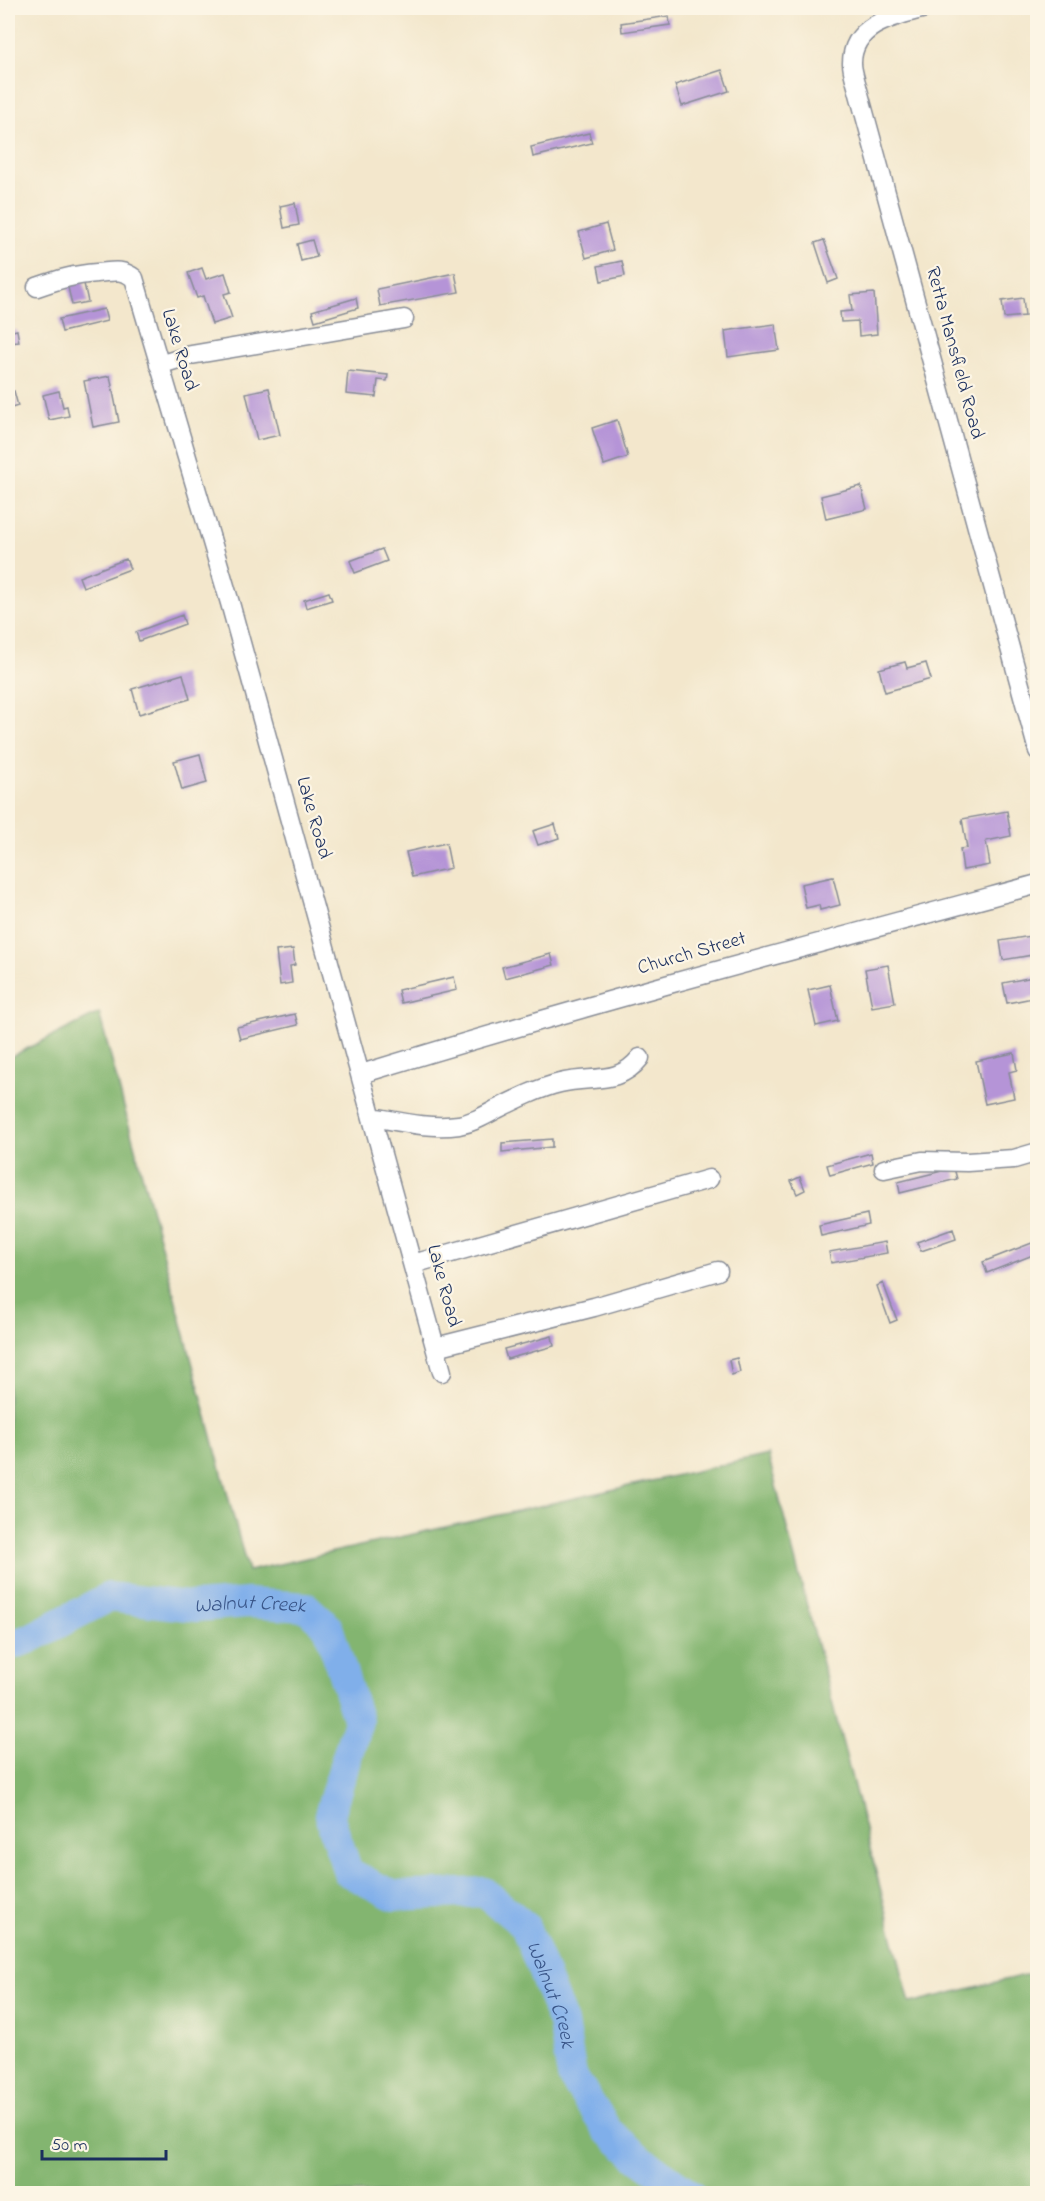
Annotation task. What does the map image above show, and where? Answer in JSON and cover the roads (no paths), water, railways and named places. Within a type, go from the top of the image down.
[{"type":"street","name":"Retta Mansfield Road","points":[[925,8],[897,15],[869,28],[858,38],[852,62],[1038,751]]},
{"type":"street","name":"Lake Road","points":[[36,287],[77,274],[107,271],[126,272],[134,278],[230,603],[442,1371]]},
{"type":"street","points":[[159,365],[191,355],[404,319]]},
{"type":"street","name":"Church Street","points":[[361,1074],[741,964],[1038,884]]},
{"type":"street","points":[[373,1117],[417,1125],[468,1123],[477,1121],[505,1105],[558,1083],[616,1076],[631,1069],[640,1058]]},
{"type":"street","points":[[884,1169],[922,1161],[967,1162],[1014,1159],[1038,1152]]},
{"type":"street","points":[[413,1264],[710,1179]]},
{"type":"street","points":[[436,1347],[718,1271]]},
{"type":"waterway","name":"Walnut Creek","points":[[8,1646],[29,1639],[109,1597],[196,1607],[248,1603],[306,1607],[328,1627],[358,1721],[329,1815],[348,1872],[394,1896],[484,1892],[525,1926],[563,2023],[572,2076],[608,2131],[638,2157],[690,2194]]}]
